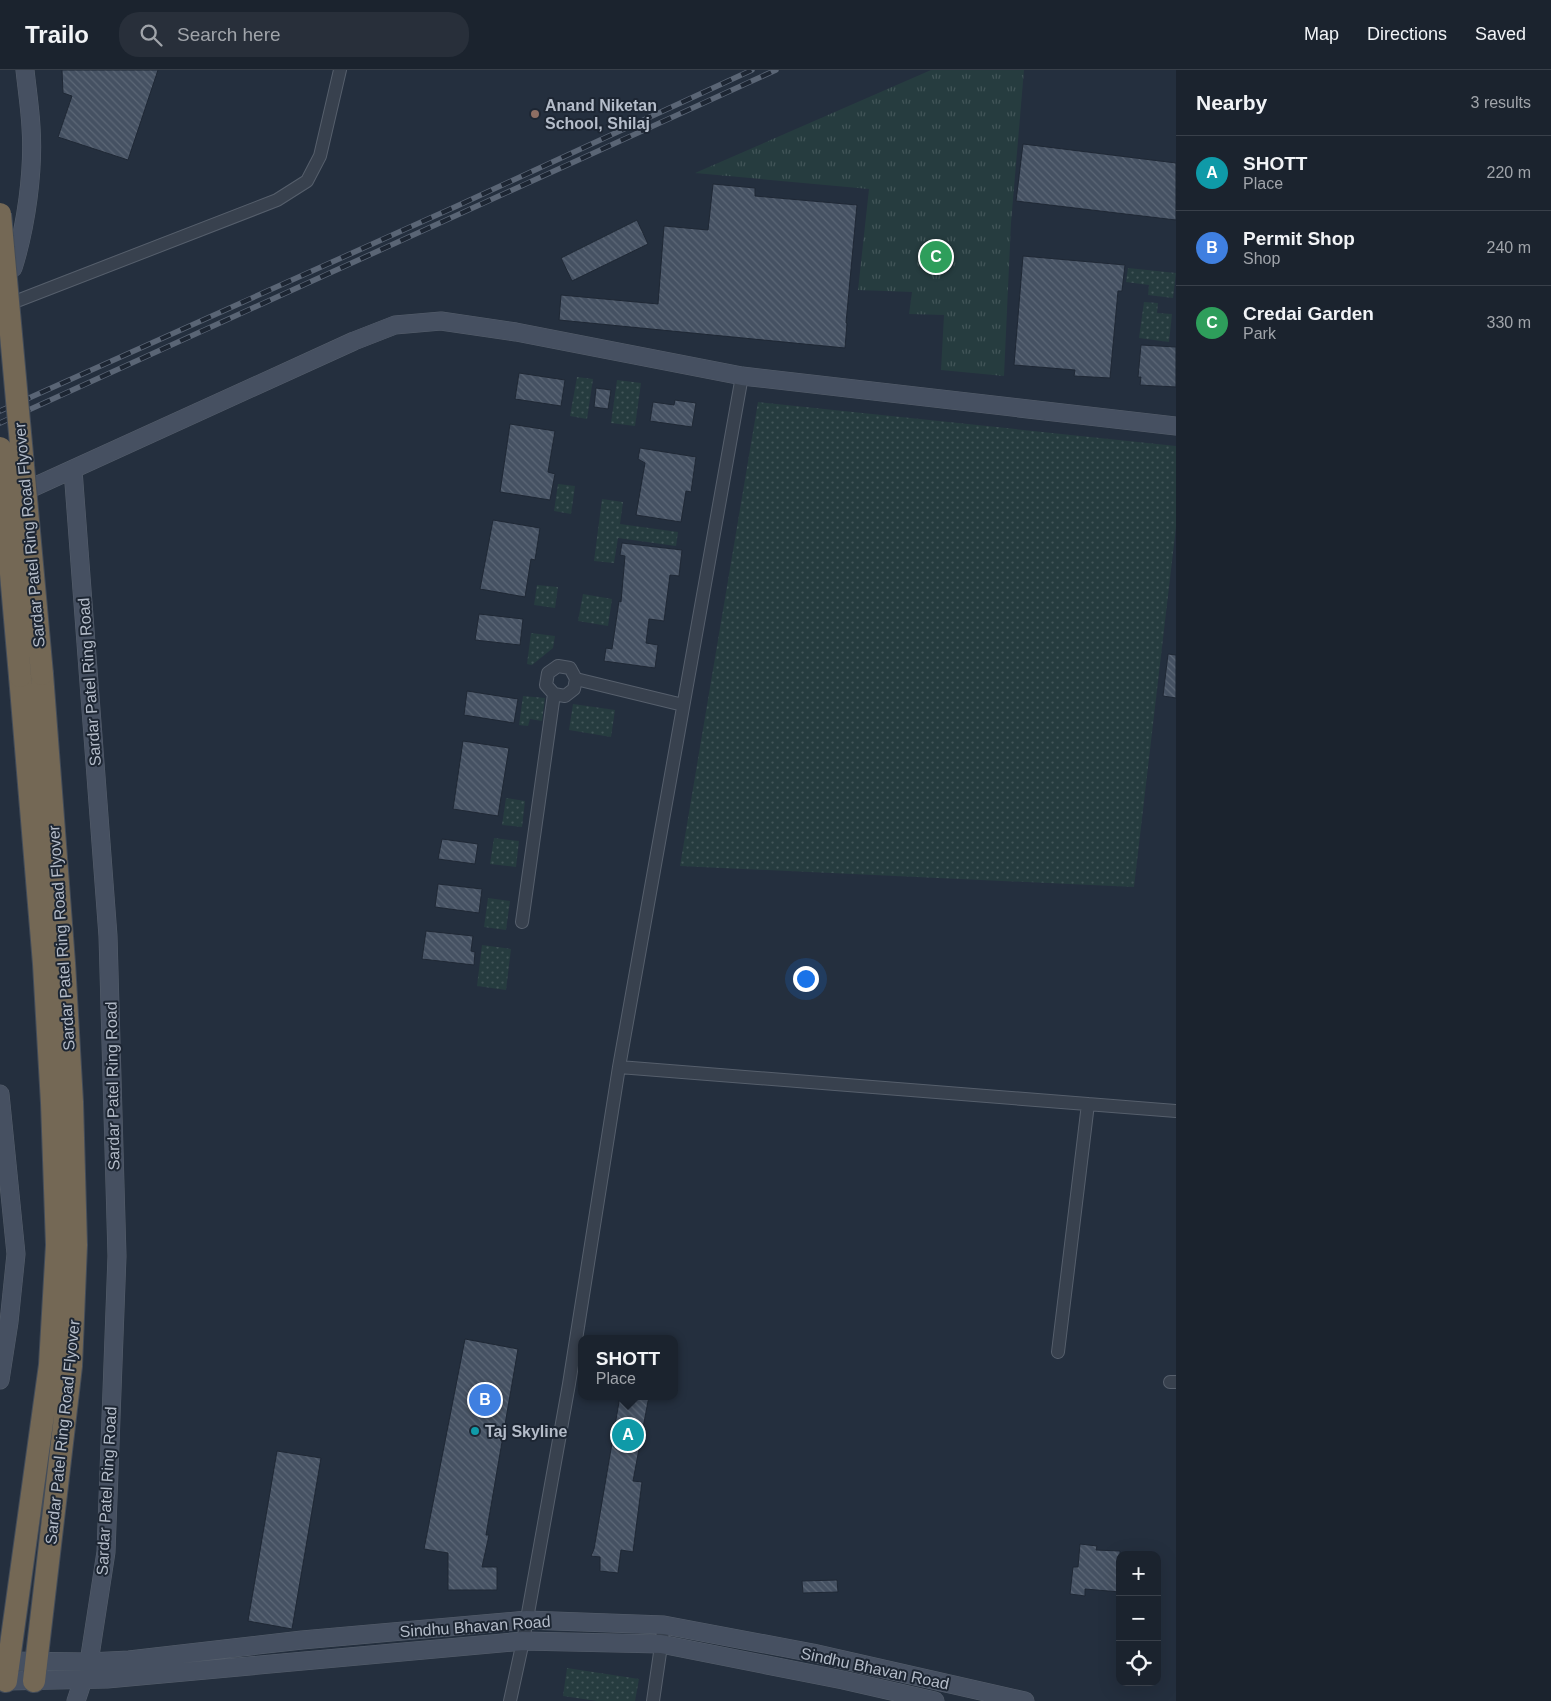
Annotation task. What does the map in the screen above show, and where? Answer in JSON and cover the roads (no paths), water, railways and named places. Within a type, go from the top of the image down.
[{"type":"highway","name":"Sardar Patel Ring Road Flyover","points":[[0,214],[42,674],[64,963],[72,1102],[76,1245],[60,1365],[7,1671]]},
{"type":"highway","name":"Sardar Patel Ring Road Flyover","points":[[0,448],[44,964],[52,1103],[60,1365],[36,1672]]},
{"type":"street","points":[[0,276],[14,268],[20,246],[30,180],[31,128],[25,70]]},
{"type":"street","points":[[0,308],[277,200],[307,181],[320,156],[340,70]]},
{"type":"street","points":[[0,503],[354,341],[395,325],[441,322],[516,332],[742,376],[1176,426]]},
{"type":"street","points":[[510,1701],[527,1620],[569,1384],[619,1067],[742,376]]},
{"type":"street","name":"Sardar Patel Ring Road","points":[[73,470],[108,936],[117,1256],[106,1552],[89,1662],[76,1701]]},
{"type":"street","points":[[558,666],[570,668],[576,679],[574,689],[565,696],[554,694],[546,685],[548,673],[558,666]]},
{"type":"street","points":[[576,679],[683,705]]},
{"type":"street","points":[[522,922],[554,694]]},
{"type":"street","points":[[619,1067],[1176,1111]]},
{"type":"street","points":[[0,1094],[16,1254],[9,1322],[0,1380]]},
{"type":"street","points":[[1058,1352],[1088,1104]]},
{"type":"street","name":"Sindhu Bhavan Road","points":[[36,1672],[89,1662],[129,1660],[302,1640],[527,1620],[664,1625],[813,1654],[1025,1701]]},
{"type":"street","points":[[653,1701],[664,1625]]},
{"type":"street","name":"Sindhu Bhavan Road","points":[[7,1671],[36,1672],[84,1680],[523,1641],[661,1644],[843,1680],[935,1701]]},
{"type":"railway","points":[[0,411],[457,206],[752,70]]},
{"type":"railway","points":[[0,423],[776,70]]},
{"type":"place","name":"Anand Niketan School, Shilaj","points":[[535,114]]},
{"type":"place","name":"Credai Garden","points":[[936,257]]},
{"type":"place","name":"Permit Shop","points":[[485,1400]]},
{"type":"place","name":"Taj Skyline","points":[[475,1431]]},
{"type":"place","name":"SHOTT","points":[[628,1435]]}]
